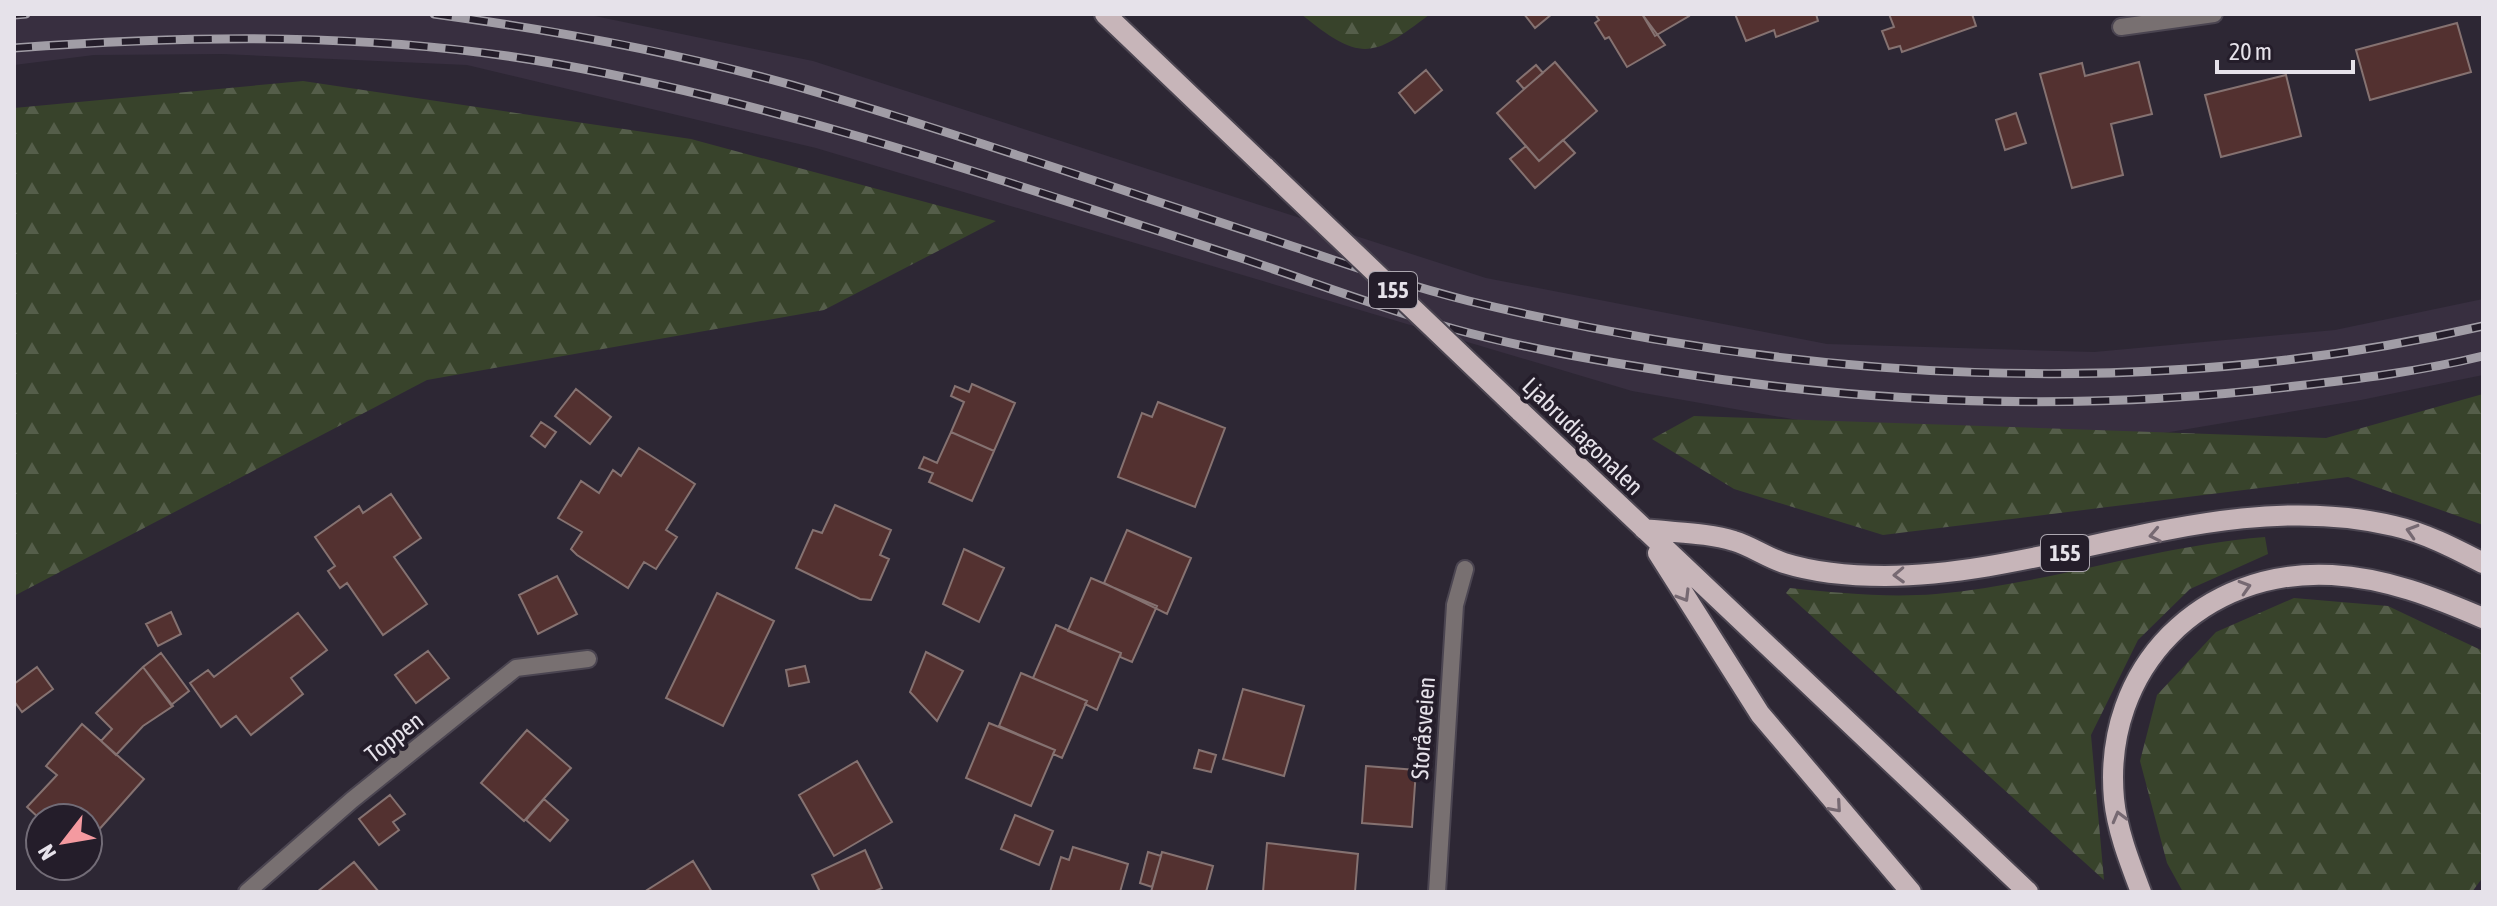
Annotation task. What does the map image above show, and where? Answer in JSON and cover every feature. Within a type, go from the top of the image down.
[{"type":"main road","name":"Ljabrudiagonalen","points":[[1105,14],[2028,892]]},
{"type":"main road","name":"155","points":[[1644,529],[1733,540],[1783,563],[1831,573],[1883,576],[1950,574],[2204,525],[2317,516],[2394,526],[2426,535],[2483,563]]},
{"type":"main road","name":"155","points":[[1644,529],[1760,714],[1911,892]]},
{"type":"main road","points":[[2141,892],[2114,800],[2117,744],[2138,679],[2158,646],[2189,615],[2247,586],[2274,579],[2331,575],[2379,581],[2416,591],[2483,618]]},
{"type":"street","points":[[2121,27],[2214,14]]},
{"type":"street","name":"Storåsveien","points":[[1437,892],[1455,605],[1465,569]]},
{"type":"street","name":"Toppen","points":[[247,892],[352,800],[516,668],[588,659]]},
{"type":"shaded area","points":[[14,14],[585,14],[813,61],[1486,278],[1827,344],[2094,352],[2335,330],[2483,299],[2483,375],[2361,400],[2140,437],[1826,425],[1632,391],[816,148],[467,65],[223,54],[94,55],[14,65]]},
{"type":"green space","points":[[1301,14],[1430,14],[1394,40],[1366,49],[1338,41]]},
{"type":"green space","points":[[303,81],[691,139],[996,221],[824,310],[427,380],[14,596],[14,108]]},
{"type":"green space","points":[[2483,394],[2483,525],[2348,477],[1883,535],[1734,489],[1652,439],[1694,416],[2326,438]]},
{"type":"green space","points":[[2265,537],[2268,554],[2190,589],[2138,640],[2091,735],[2104,880],[1786,593],[1790,588],[1881,595],[1936,594],[2019,582],[2182,548]]},
{"type":"green space","points":[[2294,598],[2388,606],[2483,651],[2483,877],[2472,892],[2183,892],[2167,863],[2140,761],[2157,695],[2216,632]]},
{"type":"building","points":[[1524,14],[1552,14],[1535,28]]},
{"type":"building","points":[[1595,14],[1642,14],[1665,45],[1627,67],[1609,37],[1605,39],[1595,23],[1599,20]]},
{"type":"building","points":[[1642,14],[1688,14],[1689,16],[1655,36]]},
{"type":"building","points":[[1735,14],[1816,14],[1818,21],[1776,37],[1774,30],[1746,41]]},
{"type":"building","points":[[1889,14],[1972,14],[1976,26],[1902,52],[1900,46],[1889,49],[1882,31],[1894,27]]},
{"type":"building","points":[[2457,23],[2471,72],[2370,100],[2356,50]]},
{"type":"building","points":[[1555,62],[1597,111],[1539,161],[1497,113]]},
{"type":"building","points":[[2139,62],[2152,114],[2111,124],[2123,175],[2072,188],[2040,74],[2082,63],[2085,76]]},
{"type":"building","points":[[1536,65],[1543,73],[1524,89],[1517,81]]},
{"type":"building","points":[[1426,70],[1442,90],[1415,113],[1399,93]]},
{"type":"building","points":[[2286,75],[2301,136],[2221,157],[2205,95]]},
{"type":"building","points":[[2016,113],[2026,143],[2005,150],[1996,120]]},
{"type":"building","points":[[1563,140],[1575,153],[1535,188],[1510,159],[1526,146],[1539,161]]},
{"type":"building","points":[[972,384],[1015,403],[994,451],[951,432],[964,402],[951,396],[955,386],[969,392]]},
{"type":"building","points":[[576,389],[611,417],[590,444],[555,416]]},
{"type":"building","points":[[1158,402],[1225,428],[1195,507],[1118,477],[1142,413],[1152,417]]},
{"type":"building","points":[[541,422],[556,432],[545,447],[531,436]]},
{"type":"building","points":[[951,432],[994,451],[972,501],[929,482],[933,473],[919,468],[924,457],[937,463]]},
{"type":"building","points":[[639,448],[695,484],[666,530],[677,537],[656,569],[644,562],[628,588],[571,549],[582,532],[558,518],[581,481],[599,493],[613,470],[621,476]]},
{"type":"building","points":[[391,494],[421,538],[394,557],[427,604],[383,635],[347,583],[340,588],[328,571],[335,566],[315,537],[359,506],[363,513]]},
{"type":"building","points":[[835,505],[891,530],[880,555],[889,559],[871,600],[860,599],[796,568],[813,530],[822,533]]},
{"type":"building","points":[[1127,530],[1191,558],[1167,614],[1104,583]]},
{"type":"building","points":[[964,549],[1004,568],[979,622],[943,604]]},
{"type":"building","points":[[557,576],[577,614],[538,634],[519,595]]},
{"type":"building","points":[[1091,578],[1157,606],[1132,662],[1120,657],[1121,653],[1068,631]]},
{"type":"building","points":[[717,593],[774,621],[723,726],[666,698]]},
{"type":"building","points":[[171,612],[181,634],[158,646],[146,624]]},
{"type":"building","points":[[298,613],[327,650],[291,678],[303,694],[251,735],[236,716],[221,727],[190,683],[208,670],[214,677]]},
{"type":"building","points":[[1056,625],[1121,653],[1097,710],[1085,704],[1087,701],[1033,678]]},
{"type":"building","points":[[428,651],[449,678],[416,703],[395,675]]},
{"type":"building","points":[[926,652],[963,671],[937,721],[910,692]]},
{"type":"building","points":[[161,653],[189,691],[171,705],[143,667]]},
{"type":"building","points":[[805,666],[809,682],[789,686],[786,670]]},
{"type":"building","points":[[37,667],[53,689],[22,712],[14,701],[14,684]]},
{"type":"building","points":[[143,667],[173,706],[143,726],[116,755],[101,741],[112,729],[96,713]]},
{"type":"building","points":[[1021,673],[1087,701],[1062,758],[1053,754],[1055,750],[999,726]]},
{"type":"building","points":[[1243,689],[1304,706],[1284,776],[1223,759]]},
{"type":"building","points":[[989,723],[1055,750],[1031,806],[966,778]]},
{"type":"building","points":[[82,724],[144,779],[104,824],[104,802],[32,802],[57,775],[46,766]]},
{"type":"building","points":[[527,730],[571,768],[524,821],[481,783]]},
{"type":"building","points":[[1199,750],[1216,755],[1211,772],[1194,768]]},
{"type":"building","points":[[857,761],[892,822],[834,856],[799,795]]},
{"type":"building","points":[[1366,766],[1416,770],[1412,827],[1362,823]]},
{"type":"building","points":[[390,795],[405,814],[393,822],[399,830],[379,845],[359,819]]},
{"type":"building","points":[[544,799],[568,820],[550,841],[526,820]]},
{"type":"building","points":[[1015,815],[1053,831],[1039,865],[1001,849]]},
{"type":"building","points":[[1267,843],[1358,854],[1355,892],[1263,892]]},
{"type":"building","points":[[1073,847],[1128,864],[1120,892],[1050,892],[1061,857],[1069,860]]},
{"type":"building","points":[[865,850],[882,888],[873,892],[820,892],[812,875]]},
{"type":"building","points":[[1148,852],[1161,856],[1152,887],[1140,883]]},
{"type":"building","points":[[1162,852],[1213,866],[1206,892],[1151,892]]},
{"type":"building","points":[[693,861],[712,892],[644,892]]},
{"type":"building","points":[[354,862],[379,892],[317,892]]},
{"type":"railway","points":[[14,15],[26,14]]},
{"type":"railway","points":[[434,14],[632,47],[729,68],[937,129],[1444,294],[1594,328],[1720,349],[1847,364],[1975,372],[2103,373],[2230,366],[2357,350],[2483,326]]},
{"type":"railway","points":[[14,48],[218,39],[354,41],[422,46],[557,64],[644,81],[816,124],[1069,202],[1454,329],[1559,353],[1744,382],[1901,398],[2059,402],[2217,394],[2343,380],[2483,356]]}]
